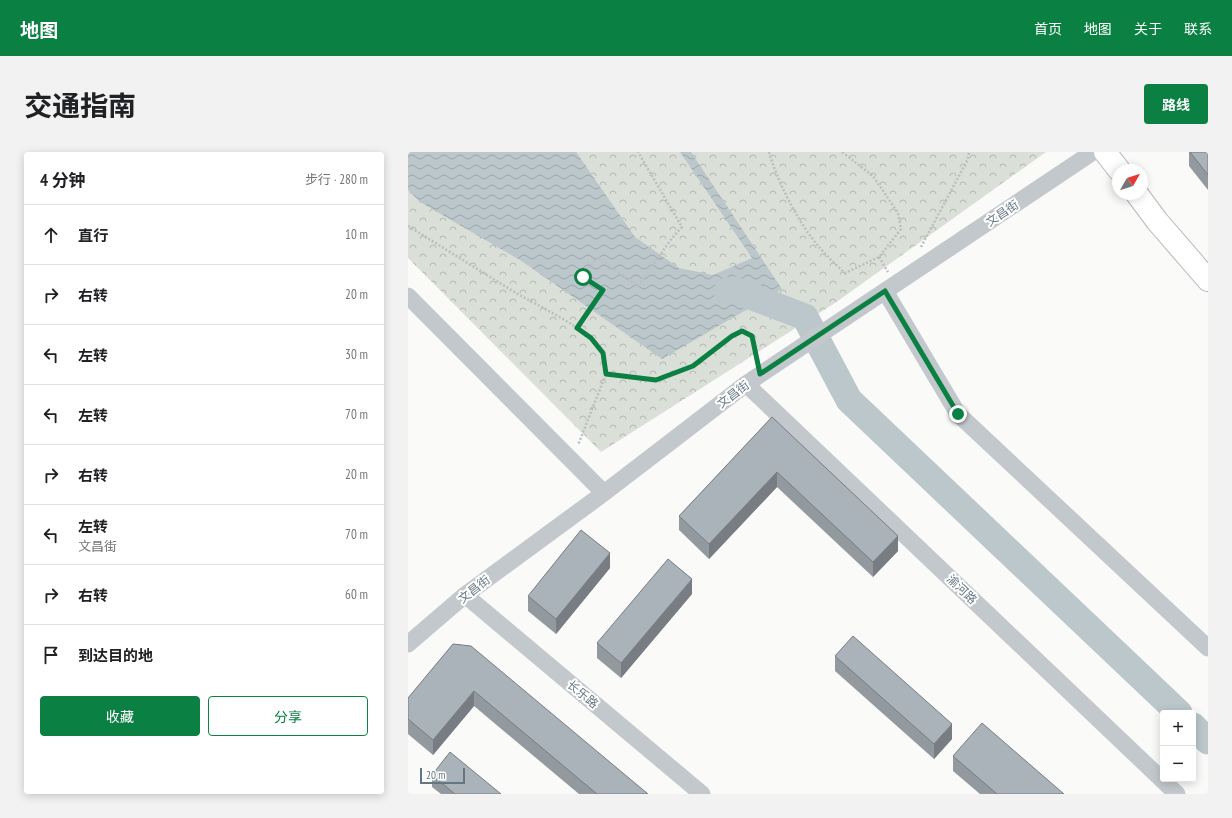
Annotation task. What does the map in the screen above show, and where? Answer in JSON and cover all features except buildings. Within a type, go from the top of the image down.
[{"type":"highway","points":[[1105,152],[1114,164]]},
{"type":"highway","points":[[1140,200],[1156,221],[1208,280]]},
{"type":"street","name":"文昌街","points":[[408,644],[465,595],[604,493],[758,376],[1093,152]]},
{"type":"street","points":[[885,291],[958,414],[1208,648]]},
{"type":"street","points":[[408,296],[604,493]]},
{"type":"street","name":"渝河路","points":[[758,376],[1177,794]]},
{"type":"street","name":"长乐路","points":[[465,595],[702,794]]},
{"type":"path","points":[[577,328],[603,290],[583,277],[597,257],[638,286],[682,227],[638,152]]},
{"type":"path","points":[[769,152],[774,170],[803,226],[819,247],[845,273],[879,257],[902,229],[898,212],[873,176],[842,152]]},
{"type":"path","points":[[920,249],[968,159],[969,152]]},
{"type":"path","points":[[408,226],[509,289],[577,328],[591,338],[603,353],[606,374],[572,461]]},
{"type":"path","points":[[606,374],[656,380],[693,366],[732,336],[742,331],[752,336],[758,376]]},
{"type":"green space","points":[[408,152],[1046,152],[835,303],[601,452],[408,258]]},
{"type":"water","points":[[408,152],[576,152],[635,237],[679,268],[713,275],[752,258],[680,152],[691,152],[782,289],[662,359],[520,260],[420,202],[408,190]]},
{"type":"waterway","points":[[727,291],[734,290],[805,317],[849,400],[1176,710]]},
{"type":"waterway","points":[[1196,729],[1208,741]]},
{"type":"route","points":[[583,277],[603,290],[577,328],[591,338],[603,353],[606,374],[656,380],[693,366],[732,336],[742,331],[752,336],[760,374],[885,291],[958,414]]}]
